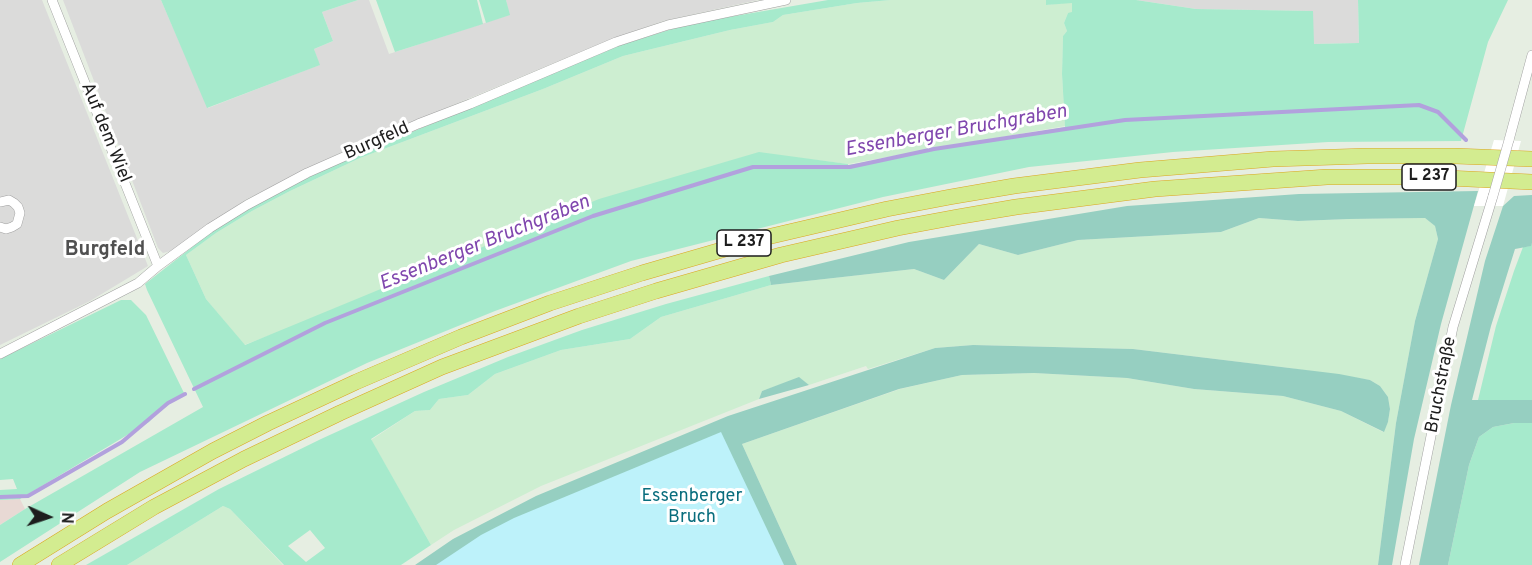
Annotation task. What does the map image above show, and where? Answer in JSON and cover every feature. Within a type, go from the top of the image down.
[{"type":"highway","name":"L 237","points":[[20,565],[98,516],[204,456],[356,382],[460,337],[550,303],[762,238],[950,197],[1129,171],[1273,159],[1355,156],[1532,159]]},
{"type":"highway","name":"L 237","points":[[59,565],[154,507],[244,459],[442,367],[568,320],[656,291],[781,255],[957,217],[1155,189],[1327,177],[1426,177],[1532,182]]},
{"type":"street","name":"Auf dem Wiel","points":[[52,0],[158,266]]},
{"type":"street","name":"Burgfeld","points":[[0,354],[138,283],[210,228],[246,205],[308,173],[418,124],[616,42],[668,25],[786,0]]},
{"type":"street","name":"Bruchstraße","points":[[1405,565],[1453,327],[1493,196],[1532,55]]},
{"type":"street","points":[[0,202],[9,200],[18,207],[20,213],[17,224],[6,229],[0,227]]},
{"type":"shaded area","points":[[0,0],[42,0],[148,266],[90,301],[0,345]]},
{"type":"shaded area","points":[[63,0],[161,0],[208,108],[319,65],[314,49],[333,41],[322,12],[358,0],[369,0],[389,54],[509,15],[506,0],[758,0],[663,21],[604,42],[348,149],[247,199],[171,251],[163,253],[158,248]]},
{"type":"shaded area","points":[[1136,0],[1358,0],[1359,43],[1313,44],[1312,11],[1196,9]]},
{"type":"shaded area","points":[[20,499],[25,509],[0,525],[0,500]]},
{"type":"green space","points":[[161,0],[358,0],[322,12],[333,41],[314,49],[320,65],[207,108]]},
{"type":"green space","points":[[376,0],[477,0],[483,24],[395,52]]},
{"type":"green space","points":[[479,0],[506,0],[510,15],[486,23]]},
{"type":"green space","points":[[828,0],[891,0],[783,15],[773,22],[623,56],[543,89],[360,158],[252,211],[186,255],[206,299],[245,345],[599,199],[759,152],[848,165],[1065,127],[1062,74],[1063,36],[1067,31],[1064,23],[1068,13],[1072,12],[1072,3],[1046,5],[1046,0],[1136,0],[1196,9],[1313,11],[1314,44],[1359,43],[1358,0],[1508,0],[1488,42],[1461,141],[1328,142],[1173,152],[1029,167],[883,197],[631,261],[495,311],[367,363],[140,472],[0,562],[0,525],[203,407],[145,284],[214,230],[251,206],[289,186],[359,154],[621,45],[688,24]]},
{"type":"green space","points":[[891,0],[1046,0],[1047,5],[1072,2],[1072,13],[1068,13],[1064,23],[1067,31],[1063,36],[1062,75],[1065,126],[848,164],[759,153],[244,345],[206,299],[186,255],[252,211],[360,158],[543,89],[623,56],[773,22],[783,15]]},
{"type":"green space","points":[[1478,191],[1441,324],[1414,439],[1392,565],[1378,565],[1396,423],[1415,321],[1438,239],[1435,226],[1425,218],[1298,221],[1259,218],[1221,232],[1078,240],[1018,255],[979,244],[944,280],[914,269],[771,285],[769,276],[909,242],[1127,206],[1299,194]]},
{"type":"green space","points":[[1532,195],[1532,243],[1531,246],[1515,249],[1491,326],[1472,400],[1532,400],[1532,423],[1514,423],[1493,427],[1479,437],[1469,465],[1448,565],[1419,565],[1451,405],[1485,261],[1503,206],[1514,196]]},
{"type":"green space","points":[[1259,218],[1298,221],[1425,218],[1435,226],[1438,239],[1415,321],[1396,423],[1378,565],[797,565],[742,444],[900,389],[962,375],[1034,373],[1127,378],[1194,389],[1283,396],[1341,411],[1383,432],[1388,422],[1390,409],[1388,397],[1380,386],[1370,380],[1289,368],[1133,349],[973,345],[935,348],[868,369],[866,366],[809,385],[799,378],[762,391],[759,399],[541,486],[454,530],[431,545],[371,440],[415,411],[430,410],[439,399],[468,395],[495,374],[561,350],[630,339],[661,317],[771,285],[914,269],[944,280],[979,244],[1018,255],[1078,240],[1221,232]]},
{"type":"green space","points":[[1532,243],[1532,400],[1478,400],[1496,326],[1514,271],[1523,247],[1530,246]]},
{"type":"green space","points":[[769,276],[771,285],[661,317],[630,339],[561,350],[495,374],[468,395],[439,399],[430,410],[415,411],[371,439],[431,545],[401,565],[284,565],[230,509],[223,506],[127,565],[86,565],[219,489],[424,392],[508,357],[582,330]],"holes":[[[310,530],[325,548],[306,562],[288,546]]]},
{"type":"green space","points":[[121,300],[131,300],[146,315],[185,395],[162,408],[149,422],[20,499],[0,500],[0,490],[17,489],[13,479],[0,480],[0,359]]},
{"type":"green space","points":[[973,345],[1133,349],[1339,374],[1370,380],[1380,386],[1388,397],[1390,409],[1388,422],[1384,432],[1341,411],[1283,396],[1194,389],[1127,378],[1034,373],[962,375],[899,389],[742,444],[797,565],[415,565],[453,539],[536,496],[728,416],[935,348]]},
{"type":"green space","points":[[799,377],[809,385],[759,399],[762,391]]},
{"type":"green space","points":[[1514,423],[1532,423],[1532,565],[1448,565],[1469,465],[1479,437],[1493,427]]},
{"type":"green space","name":"Essenberger Bruch","points":[[721,432],[784,565],[436,565],[481,535],[514,518]]},
{"type":"green space","points":[[223,506],[230,509],[283,565],[127,565]]},
{"type":"pier","points":[[1494,140],[1521,141],[1503,206],[1474,206]]},
{"type":"waterway","name":"Essenberger Bruchgraben","points":[[194,389],[325,323],[593,216],[753,167],[850,167],[934,149],[1125,120],[1419,105],[1438,112],[1466,140]]},
{"type":"waterway","name":"Essenberger Bruchgraben","points":[[0,497],[28,496],[122,442],[168,403],[185,394]]},
{"type":"district","name":"Burgfeld","points":[[105,251]]}]
